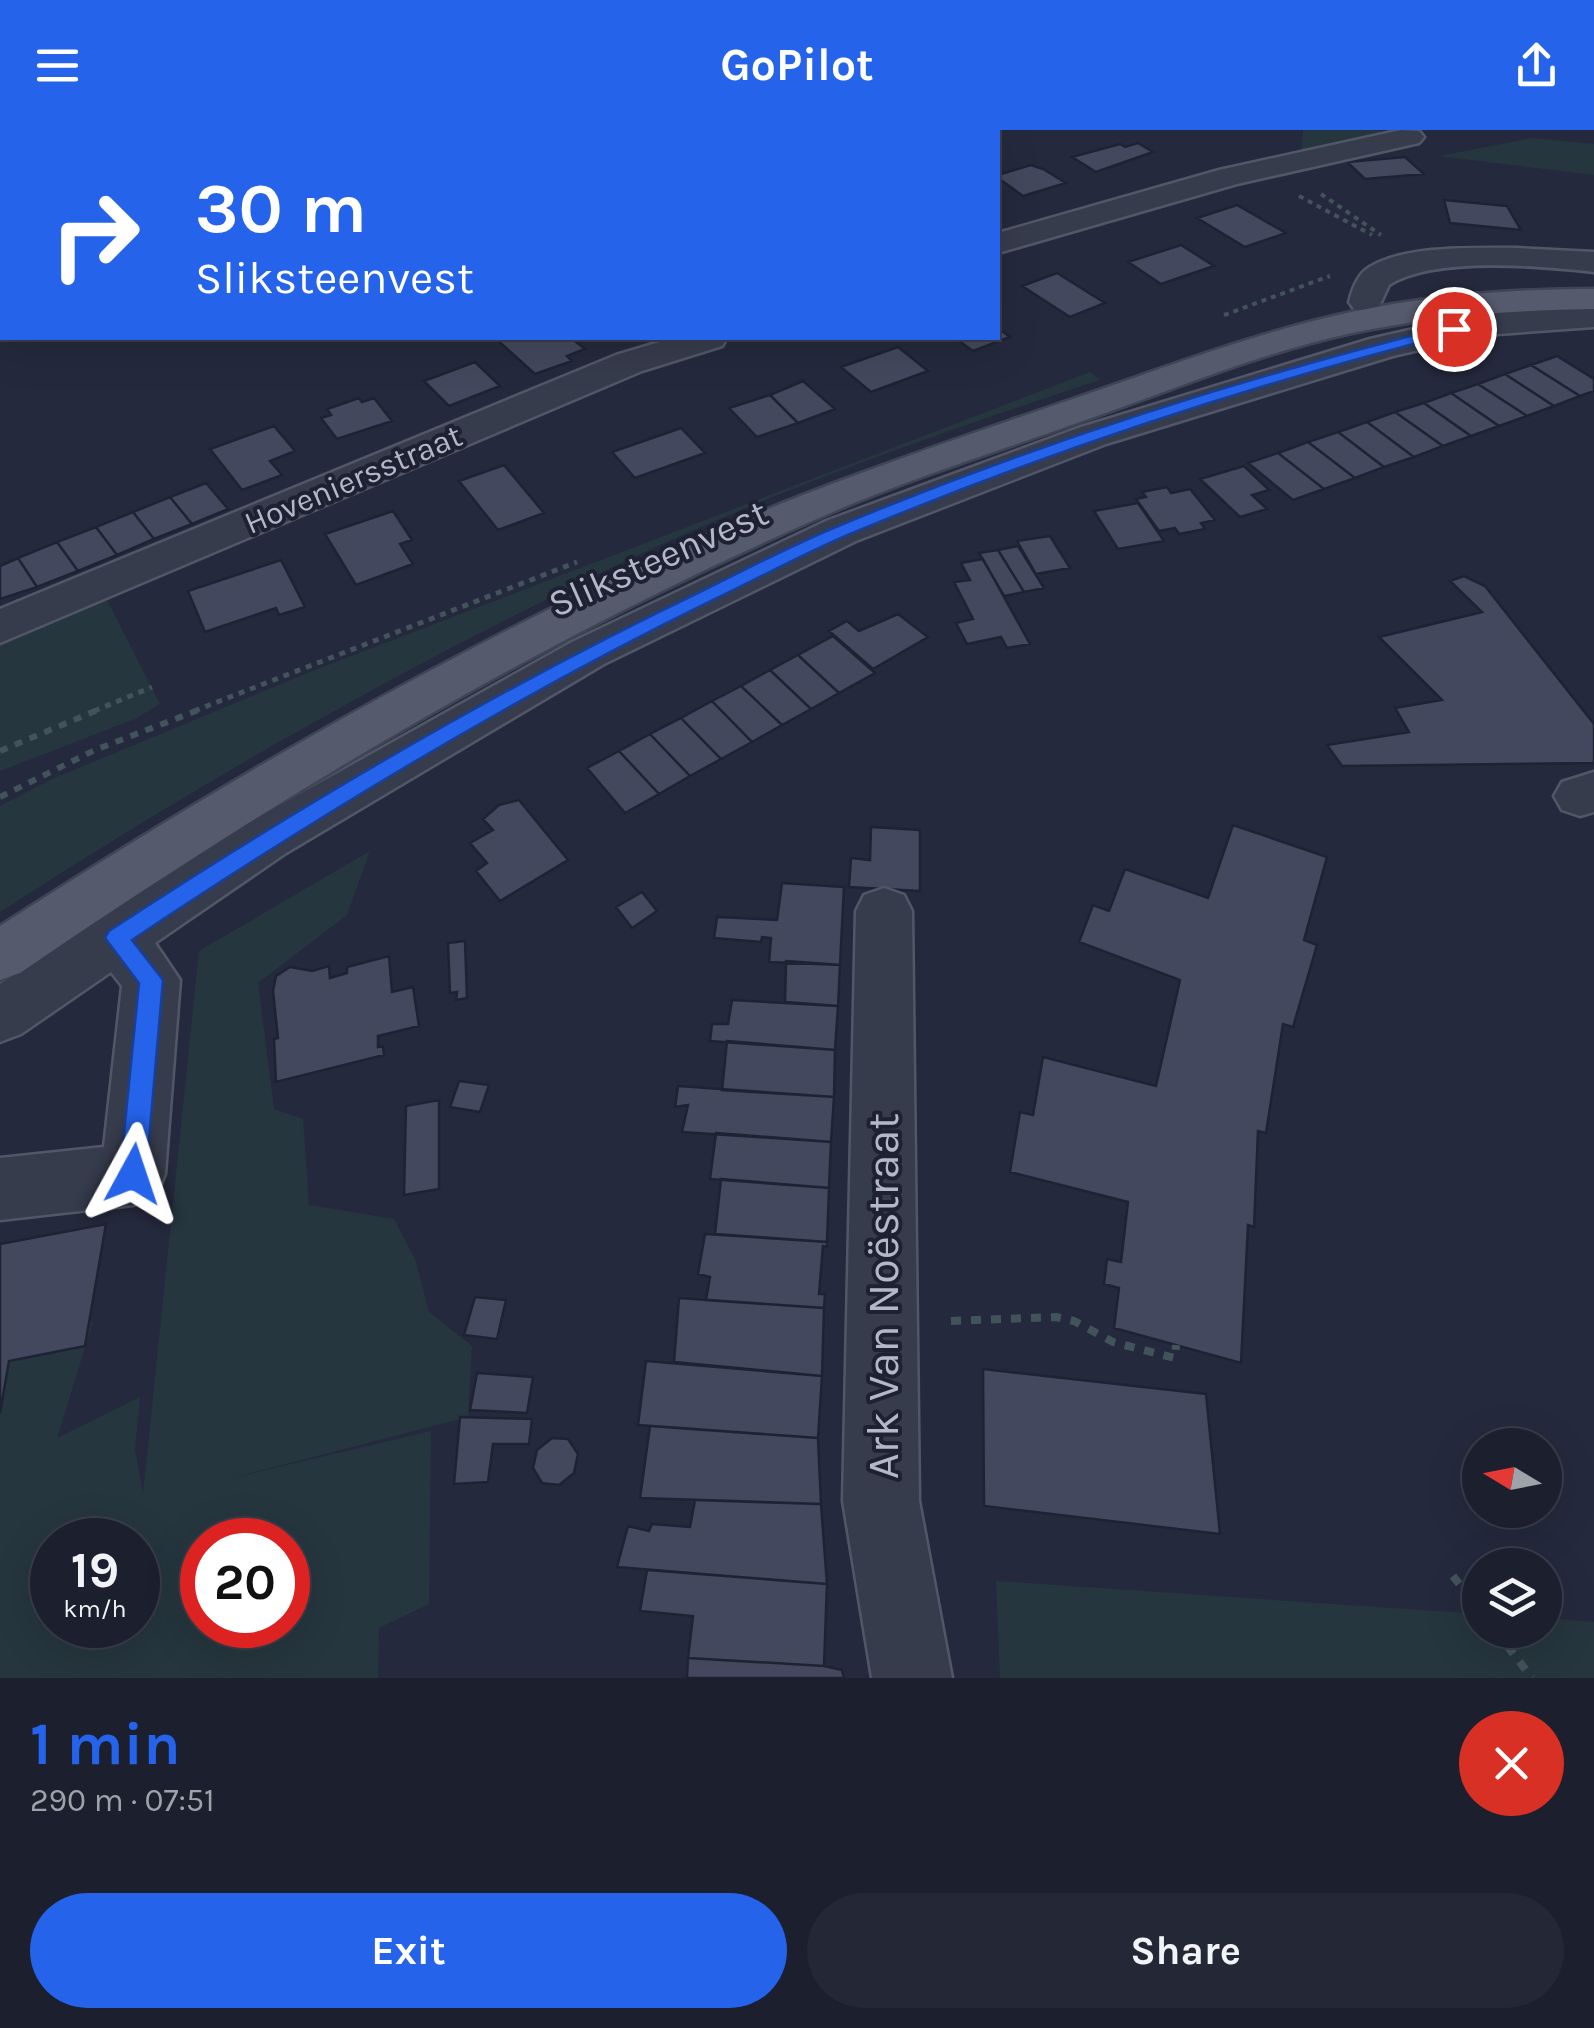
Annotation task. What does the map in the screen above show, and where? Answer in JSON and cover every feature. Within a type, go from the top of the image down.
[{"type":"main road","name":"Sliksteenvest","points":[[0,926],[218,788],[474,644],[652,558],[905,453],[1197,354],[1366,302],[1445,286],[1576,295]]},
{"type":"main road","name":"Sliksteenvest","points":[[0,956],[206,821],[388,713],[636,585],[864,486],[1315,331],[1448,306],[1576,295]]},
{"type":"street","points":[[1003,235],[1230,176],[1409,136]]},
{"type":"street","name":"Sliksteenvest","points":[[1366,302],[1372,282],[1383,272],[1417,265],[1495,258],[1594,262]]},
{"type":"street","name":"Sliksteenvest","points":[[0,1016],[267,838],[588,653],[841,531],[1092,436],[1382,347],[1484,324],[1576,295]]},
{"type":"street","name":"Hoveniersstraat","points":[[0,627],[629,364],[703,340]]},
{"type":"street","points":[[841,531],[864,486]]},
{"type":"street","name":"Ark Van Noëstraat","points":[[884,911],[881,1502],[912,1678]]},
{"type":"street","points":[[0,1189],[133,1174],[151,980],[117,938]]},
{"type":"path","points":[[1303,198],[1319,193],[1390,240]]},
{"type":"path","points":[[0,751],[152,687]]},
{"type":"path","points":[[951,1321],[1056,1316],[1135,1349],[1175,1358],[1176,1345]]},
{"type":"path","points":[[1453,1576],[1462,1587]]},
{"type":"path","points":[[1509,1648],[1532,1678]]},
{"type":"shaded area","points":[[1303,130],[1379,130],[1388,136],[1301,153]]},
{"type":"shaded area","points":[[1532,138],[1594,144],[1594,175],[1439,156]]},
{"type":"shaded area","points":[[1090,372],[1100,380],[839,471],[648,550],[586,580],[288,737],[142,822],[0,912],[0,806],[52,779],[320,668]]},
{"type":"shaded area","points":[[104,594],[160,704],[135,719],[0,771],[0,639]]},
{"type":"shaded area","points":[[370,851],[347,915],[258,983],[274,1109],[303,1119],[309,1205],[394,1219],[415,1259],[429,1312],[472,1346],[468,1417],[228,1479],[431,1431],[429,1604],[379,1628],[378,1678],[0,1678],[0,1407],[14,1336],[93,1322],[57,1438],[140,1397],[135,1449],[143,1494],[199,951]]},
{"type":"shaded area","points":[[996,1581],[1462,1613],[1462,1648],[1562,1648],[1562,1619],[1594,1622],[1594,1678],[1000,1678]]},
{"type":"building","points":[[1138,143],[1153,152],[1096,172],[1072,157],[1120,144],[1125,147]]},
{"type":"building","points":[[1405,157],[1424,174],[1365,179],[1347,162]]},
{"type":"building","points":[[1031,165],[1066,183],[1023,196],[1000,179],[1000,174]]},
{"type":"building","points":[[1444,200],[1507,206],[1521,230],[1450,223]]},
{"type":"building","points":[[1237,205],[1286,233],[1245,247],[1197,218]]},
{"type":"building","points":[[1181,245],[1214,266],[1161,284],[1128,262]]},
{"type":"building","points":[[1057,273],[1105,303],[1070,317],[1022,286]]},
{"type":"building","points":[[1000,330],[1010,337],[973,351],[958,340],[1000,340]]},
{"type":"building","points":[[497,340],[574,340],[585,349],[567,356],[572,361],[535,374]]},
{"type":"building","points":[[898,347],[928,371],[871,392],[841,367]]},
{"type":"building","points":[[1557,356],[1594,379],[1594,391],[1580,396],[1531,365]]},
{"type":"building","points":[[475,362],[500,386],[449,406],[424,381]]},
{"type":"building","points":[[1531,365],[1580,396],[1554,406],[1505,374]]},
{"type":"building","points":[[1505,374],[1554,406],[1527,416],[1478,384]]},
{"type":"building","points":[[803,381],[835,409],[798,423],[770,395]]},
{"type":"building","points":[[1478,384],[1527,416],[1499,426],[1451,393]]},
{"type":"building","points":[[1451,393],[1499,426],[1471,436],[1424,403]]},
{"type":"building","points":[[770,395],[798,423],[757,437],[729,408]]},
{"type":"building","points":[[359,398],[362,402],[374,398],[392,421],[337,439],[321,418],[331,415],[327,409]]},
{"type":"building","points":[[1424,403],[1471,436],[1443,446],[1395,412]]},
{"type":"building","points":[[1395,412],[1443,446],[1414,457],[1367,422]]},
{"type":"building","points":[[1367,422],[1414,457],[1384,467],[1338,432]]},
{"type":"building","points":[[274,426],[295,451],[270,461],[282,475],[242,490],[210,449]]},
{"type":"building","points":[[681,428],[705,453],[635,478],[612,452]]},
{"type":"building","points":[[1338,432],[1384,467],[1355,478],[1308,442]]},
{"type":"building","points":[[1308,442],[1355,478],[1324,489],[1278,453]]},
{"type":"building","points":[[1278,453],[1324,489],[1293,500],[1248,463]]},
{"type":"building","points":[[504,465],[544,513],[498,530],[459,481]]},
{"type":"building","points":[[1244,466],[1269,490],[1252,495],[1267,509],[1240,517],[1200,479]]},
{"type":"building","points":[[206,483],[228,509],[192,524],[170,497]]},
{"type":"building","points":[[1167,487],[1171,493],[1190,489],[1215,520],[1201,523],[1205,529],[1179,534],[1175,528],[1159,531],[1136,499],[1146,497],[1142,492]]},
{"type":"building","points":[[170,497],[192,524],[154,539],[133,512]]},
{"type":"building","points":[[1138,503],[1164,541],[1118,549],[1094,511]]},
{"type":"building","points":[[393,511],[412,540],[400,544],[413,564],[356,585],[325,534]]},
{"type":"building","points":[[133,512],[154,539],[117,555],[96,527]]},
{"type":"building","points":[[96,527],[117,555],[78,571],[57,542]]},
{"type":"building","points":[[1050,536],[1070,568],[1036,574],[1017,541]]},
{"type":"building","points":[[57,542],[78,571],[37,587],[18,558]]},
{"type":"building","points":[[1018,546],[1044,588],[1024,592],[998,550]]},
{"type":"building","points":[[998,550],[1024,592],[1004,596],[979,553]]},
{"type":"building","points":[[18,558],[37,587],[0,599],[0,566]]},
{"type":"building","points":[[983,559],[1030,644],[1007,648],[1001,637],[967,644],[956,623],[973,619],[954,582],[970,580],[961,563]]},
{"type":"building","points":[[281,560],[305,607],[279,615],[276,608],[205,632],[188,591]]},
{"type":"building","points":[[1464,576],[1485,586],[1594,724],[1594,763],[1342,766],[1327,745],[1409,732],[1395,708],[1442,700],[1379,637],[1482,612],[1450,581]]},
{"type":"building","points":[[898,614],[928,637],[873,669],[829,631],[847,621],[859,631]]},
{"type":"building","points":[[833,636],[875,673],[839,693],[798,655]]},
{"type":"building","points":[[798,655],[839,693],[811,709],[770,670]]},
{"type":"building","points":[[770,670],[811,709],[782,725],[741,686]]},
{"type":"building","points":[[741,686],[782,725],[752,742],[712,701]]},
{"type":"building","points":[[712,701],[752,742],[721,759],[681,718]]},
{"type":"building","points":[[681,718],[721,759],[690,776],[650,734]]},
{"type":"building","points":[[650,734],[690,776],[659,794],[619,751]]},
{"type":"building","points":[[619,751],[659,794],[625,813],[587,768]]},
{"type":"building","points":[[519,800],[568,860],[500,901],[476,871],[487,863],[470,843],[493,830],[483,819],[499,805]]},
{"type":"building","points":[[1233,825],[1327,857],[1304,940],[1317,945],[1293,1027],[1283,1024],[1266,1133],[1258,1131],[1254,1227],[1248,1225],[1241,1363],[1114,1328],[1119,1288],[1104,1284],[1107,1259],[1121,1262],[1128,1202],[1010,1172],[1020,1112],[1033,1115],[1043,1057],[1156,1086],[1180,980],[1079,942],[1093,905],[1109,911],[1125,869],[1208,898]]},
{"type":"building","points":[[871,827],[920,830],[920,891],[849,887],[851,858],[870,860]]},
{"type":"building","points":[[782,883],[844,887],[840,965],[769,962],[771,938],[762,937],[761,942],[714,938],[717,917],[777,920]]},
{"type":"building","points":[[642,892],[657,911],[632,928],[616,907]]},
{"type":"building","points":[[465,941],[467,998],[456,1000],[457,992],[450,993],[448,943]]},
{"type":"building","points":[[389,956],[392,992],[413,987],[419,1026],[378,1036],[378,1047],[383,1046],[384,1055],[276,1082],[276,976],[290,967],[312,971],[329,966],[330,978],[347,973],[347,967]]},
{"type":"building","points":[[786,961],[840,965],[838,1006],[785,1002]]},
{"type":"building","points":[[732,1000],[838,1006],[835,1050],[710,1041],[712,1024],[728,1024]]},
{"type":"building","points":[[727,1041],[835,1050],[834,1097],[722,1090]]},
{"type":"building","points":[[459,1081],[489,1085],[480,1112],[450,1107]]},
{"type":"building","points":[[678,1086],[834,1097],[831,1142],[682,1132],[688,1105],[675,1107]]},
{"type":"building","points":[[439,1100],[439,1189],[404,1195],[406,1106]]},
{"type":"building","points":[[716,1133],[831,1142],[829,1188],[710,1179]]},
{"type":"building","points":[[721,1179],[829,1188],[827,1242],[715,1234]]},
{"type":"building","points":[[106,1224],[85,1346],[9,1361],[0,1413],[0,1244]]},
{"type":"building","points":[[705,1234],[827,1242],[827,1247],[823,1246],[819,1294],[825,1294],[824,1308],[706,1300],[710,1277],[698,1274]]},
{"type":"building","points":[[475,1297],[506,1300],[497,1339],[464,1335]]},
{"type":"building","points":[[679,1298],[824,1308],[822,1376],[674,1362]]},
{"type":"building","points":[[646,1361],[822,1376],[818,1438],[638,1425]]},
{"type":"building","points":[[983,1369],[1206,1394],[1220,1534],[984,1506]]},
{"type":"building","points":[[477,1373],[533,1377],[527,1413],[470,1410]]},
{"type":"building","points":[[460,1417],[532,1419],[529,1444],[493,1444],[488,1482],[454,1484]]},
{"type":"building","points":[[650,1426],[818,1438],[821,1504],[640,1498]]},
{"type":"building","points":[[552,1438],[568,1439],[578,1454],[574,1473],[559,1485],[542,1483],[533,1468],[537,1450]]},
{"type":"building","points":[[695,1500],[821,1504],[827,1584],[617,1567],[628,1526],[649,1531],[652,1524],[690,1527]]},
{"type":"building","points":[[647,1570],[827,1584],[824,1666],[688,1658],[693,1616],[640,1611]]},
{"type":"building","points":[[688,1658],[824,1666],[842,1670],[844,1678],[687,1678]]},
{"type":"route","points":[[133,1174],[151,980],[117,938],[267,838],[588,653],[841,531],[1092,436],[1382,347],[1454,329]]}]
